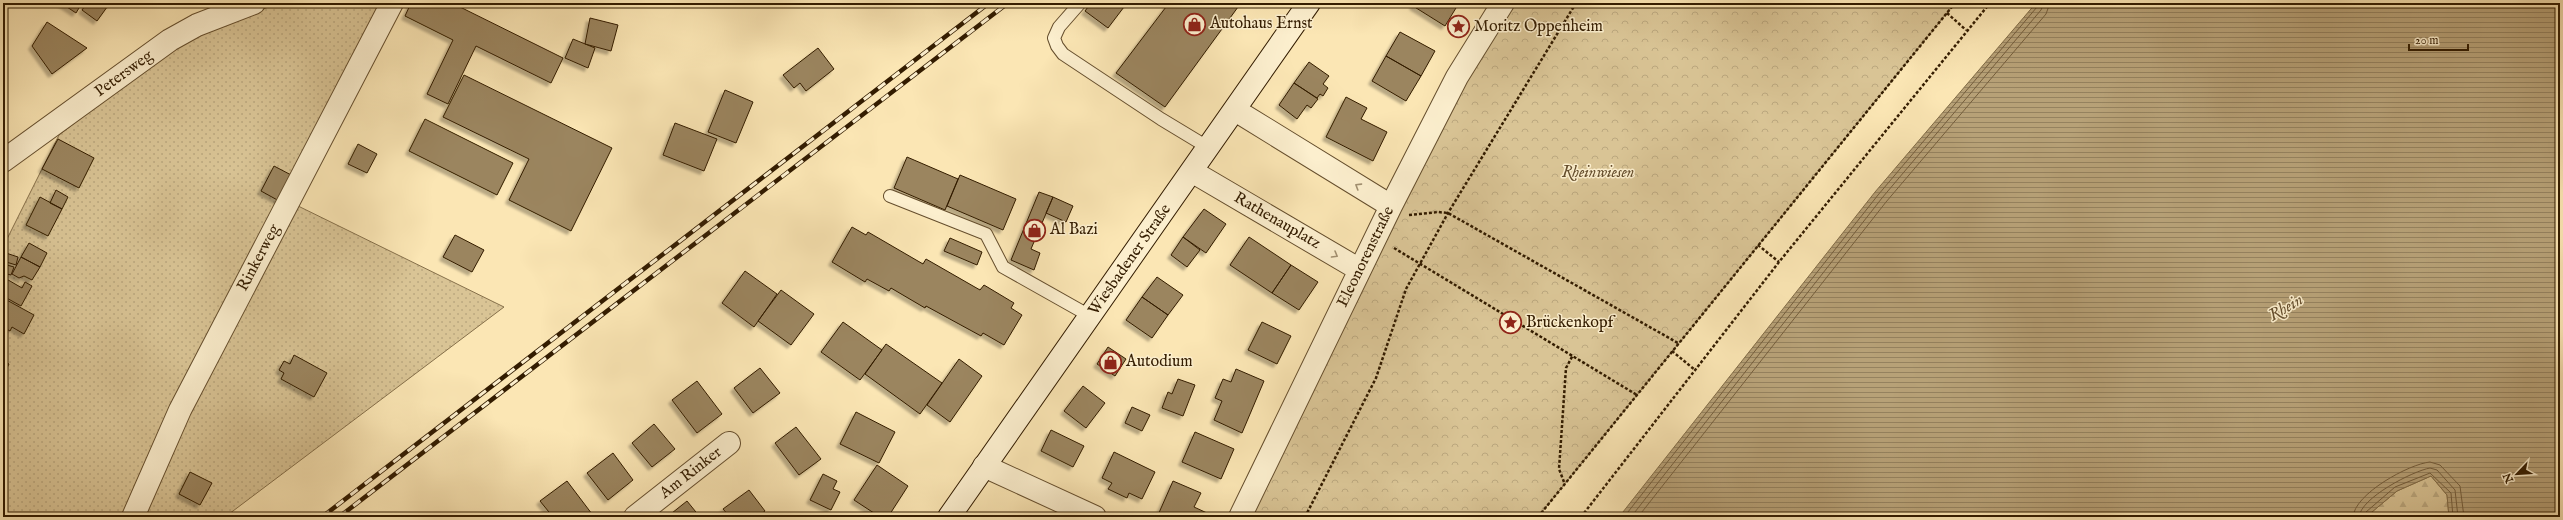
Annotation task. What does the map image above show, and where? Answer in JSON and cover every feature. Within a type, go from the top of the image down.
[{"type":"street","name":"Petersweg","points":[[3,161],[170,40],[198,25],[254,3]]},
{"type":"street","name":"Rinkerweg","points":[[133,517],[180,410],[392,3]]},
{"type":"street","name":"Wiesbadener Straße","points":[[949,517],[1193,172],[1309,3]]},
{"type":"street","name":"Eleonorenstraße","points":[[1240,517],[1391,206],[1457,77],[1503,3]]},
{"type":"street","points":[[1235,110],[1391,206]]},
{"type":"street","name":"Rathenauplatz","points":[[1193,172],[1360,270]]},
{"type":"street","name":"Am Rinker","points":[[635,517],[729,443]]},
{"type":"street","points":[[984,466],[1095,517]]},
{"type":"lane","points":[[1080,3],[1059,28],[1054,38],[1057,46],[1063,54],[1161,119],[1209,148]]},
{"type":"lane","points":[[890,196],[986,234],[1003,267],[1090,316]]},
{"type":"path","points":[[1305,517],[1376,378],[1406,289],[1448,213],[1576,3]]},
{"type":"path","points":[[1538,517],[1564,482],[1637,395],[1955,3]]},
{"type":"path","points":[[1581,517],[1779,262],[1966,30],[1990,3]]},
{"type":"path","points":[[1947,14],[1966,30]]},
{"type":"path","points":[[1391,206],[1406,215],[1438,212],[1448,213],[1678,343]]},
{"type":"path","points":[[1376,237],[1637,395]]},
{"type":"path","points":[[1758,245],[1779,262]]},
{"type":"path","points":[[1672,351],[1695,370]]},
{"type":"path","points":[[1564,482],[1559,469],[1566,368],[1573,355]]},
{"type":"green space","points":[[278,3],[388,3],[292,203],[504,307],[225,517],[3,517],[3,247],[59,135],[175,46]]},
{"type":"green space","name":"Rheinwiesen","points":[[1503,3],[1955,3],[1538,517],[1240,517]]},
{"type":"green space","points":[[2431,476],[2447,495],[2449,517],[2417,517],[2415,514],[2411,517],[2366,517],[2397,491]]},
{"type":"water","name":"Rhein","points":[[2036,3],[2560,3],[2560,517],[2449,517],[2447,495],[2431,476],[2397,491],[2366,517],[1619,517],[1875,192]]},
{"type":"building","points":[[61,3],[82,3],[76,13]]},
{"type":"building","points":[[87,3],[110,3],[97,21],[82,10]]},
{"type":"building","points":[[411,3],[452,3],[563,58],[551,83],[476,46],[448,104],[427,94],[453,40],[405,16]]},
{"type":"building","points":[[1091,3],[1127,3],[1108,28],[1085,11]]},
{"type":"building","points":[[1169,3],[1232,3],[1238,7],[1165,107],[1116,73]]},
{"type":"building","points":[[1415,3],[1459,3],[1445,26],[1413,6]]},
{"type":"building","points":[[590,18],[618,25],[611,51],[585,44]]},
{"type":"building","points":[[47,22],[87,48],[52,74],[32,46]]},
{"type":"building","points":[[1400,32],[1435,51],[1421,76],[1386,56]]},
{"type":"building","points":[[573,39],[595,48],[588,68],[565,58]]},
{"type":"building","points":[[818,48],[834,69],[806,91],[800,83],[794,88],[783,75]]},
{"type":"building","points":[[1386,56],[1421,76],[1406,101],[1372,81]]},
{"type":"building","points":[[1309,62],[1329,76],[1323,84],[1328,88],[1323,96],[1320,94],[1317,98],[1294,83]]},
{"type":"building","points":[[464,75],[612,148],[571,231],[509,200],[529,159],[443,117]]},
{"type":"building","points":[[1294,83],[1318,99],[1311,108],[1307,105],[1297,119],[1279,105]]},
{"type":"building","points":[[725,90],[753,102],[736,143],[708,132]]},
{"type":"building","points":[[1346,97],[1367,108],[1361,119],[1387,132],[1373,161],[1326,137]]},
{"type":"building","points":[[425,119],[513,163],[497,195],[409,151]]},
{"type":"building","points":[[675,123],[717,139],[704,171],[663,155]]},
{"type":"building","points":[[58,139],[94,158],[79,188],[42,169]]},
{"type":"building","points":[[358,144],[377,154],[367,173],[348,164]]},
{"type":"building","points":[[907,157],[958,179],[945,210],[894,188]]},
{"type":"building","points":[[274,166],[295,177],[281,202],[261,191]]},
{"type":"building","points":[[960,175],[1016,199],[1003,230],[947,206]]},
{"type":"building","points":[[56,190],[68,197],[62,209],[50,203]]},
{"type":"building","points":[[1039,192],[1053,197],[1031,249],[1040,253],[1034,270],[1011,260]]},
{"type":"building","points":[[40,197],[62,209],[48,236],[26,225]]},
{"type":"building","points":[[1053,197],[1073,206],[1066,222],[1046,213]]},
{"type":"building","points":[[1204,209],[1226,224],[1206,253],[1183,237]]},
{"type":"building","points":[[852,227],[866,235],[868,232],[923,264],[926,259],[980,290],[984,285],[1014,303],[1011,308],[1022,315],[1004,345],[983,333],[981,336],[926,306],[925,308],[891,288],[889,291],[867,279],[865,282],[832,262]]},
{"type":"building","points":[[455,235],[484,250],[472,272],[443,257]]},
{"type":"building","points":[[1183,237],[1200,250],[1187,267],[1171,255]]},
{"type":"building","points":[[1249,237],[1291,265],[1272,293],[1230,265]]},
{"type":"building","points":[[950,238],[982,252],[977,265],[944,251]]},
{"type":"building","points":[[29,243],[47,253],[40,267],[21,257]]},
{"type":"building","points":[[3,252],[18,257],[16,265],[3,261]]},
{"type":"building","points":[[21,257],[40,267],[32,280],[24,276],[19,278],[12,274]]},
{"type":"building","points":[[3,264],[14,267],[11,275],[3,273]]},
{"type":"building","points":[[1291,265],[1318,282],[1299,310],[1272,293]]},
{"type":"building","points":[[745,271],[777,294],[754,327],[722,303]]},
{"type":"building","points":[[3,277],[22,288],[25,282],[32,286],[21,306],[3,296]]},
{"type":"building","points":[[1157,277],[1183,295],[1168,315],[1142,297]]},
{"type":"building","points":[[781,290],[814,314],[791,345],[758,321]]},
{"type":"building","points":[[1142,297],[1168,315],[1152,338],[1126,320]]},
{"type":"building","points":[[3,298],[34,315],[24,334],[12,327],[10,331],[3,327]]},
{"type":"building","points":[[843,322],[882,350],[860,380],[821,352]]},
{"type":"building","points":[[1262,322],[1291,336],[1277,364],[1248,350]]},
{"type":"building","points":[[886,344],[942,383],[920,414],[865,374]]},
{"type":"building","name":"Autodium","points":[[1108,347],[1126,359],[1115,376],[1097,364]]},
{"type":"building","points":[[294,355],[327,373],[314,397],[281,379],[284,373],[279,370],[284,361],[290,364]]},
{"type":"building","points":[[959,359],[982,376],[950,422],[927,405]]},
{"type":"building","points":[[3,361],[9,364],[3,376]]},
{"type":"building","points":[[760,368],[780,393],[753,413],[734,388]]},
{"type":"building","points":[[1236,369],[1264,381],[1242,433],[1214,420],[1222,401],[1215,398],[1223,379],[1231,382]]},
{"type":"building","points":[[1178,379],[1195,385],[1183,416],[1162,408],[1168,392],[1172,394]]},
{"type":"building","points":[[697,381],[722,414],[697,433],[672,400]]},
{"type":"building","points":[[1083,386],[1105,403],[1086,428],[1064,411]]},
{"type":"building","points":[[1132,407],[1150,415],[1142,431],[1125,423]]},
{"type":"building","points":[[856,412],[895,432],[879,463],[840,444]]},
{"type":"building","points":[[654,424],[675,449],[652,467],[632,443]]},
{"type":"building","points":[[796,427],[821,459],[799,475],[775,443]]},
{"type":"building","points":[[1051,430],[1084,446],[1073,467],[1041,451]]},
{"type":"building","points":[[1195,432],[1234,449],[1221,479],[1182,462]]},
{"type":"building","points":[[1114,452],[1155,472],[1142,499],[1129,493],[1127,498],[1108,489],[1112,483],[1102,478]]},
{"type":"building","points":[[613,453],[633,480],[608,500],[587,473]]},
{"type":"building","points":[[877,465],[908,486],[888,517],[880,517],[854,500]]},
{"type":"building","points":[[190,472],[212,483],[200,505],[179,494]]},
{"type":"building","points":[[823,474],[837,481],[833,489],[840,492],[831,510],[810,500]]},
{"type":"building","points":[[567,481],[592,514],[588,517],[553,517],[540,501]]},
{"type":"building","points":[[1173,481],[1201,493],[1194,507],[1207,513],[1205,517],[1158,515]]},
{"type":"building","points":[[749,490],[765,511],[761,514],[763,517],[730,517],[723,509]]},
{"type":"building","points":[[687,501],[700,517],[667,517]]},
{"type":"railway","points":[[322,517],[989,3]]},
{"type":"railway","points":[[339,517],[1008,3]]},
{"type":"place","name":"Autohaus Ernst","points":[[1194,24]]},
{"type":"place","name":"Moritz Oppenheim","points":[[1458,27]]},
{"type":"place","name":"Al Bazi","points":[[1034,230]]},
{"type":"place","name":"Brückenkopf","points":[[1511,323]]},
{"type":"place","name":"Autodium","points":[[1111,362]]}]
